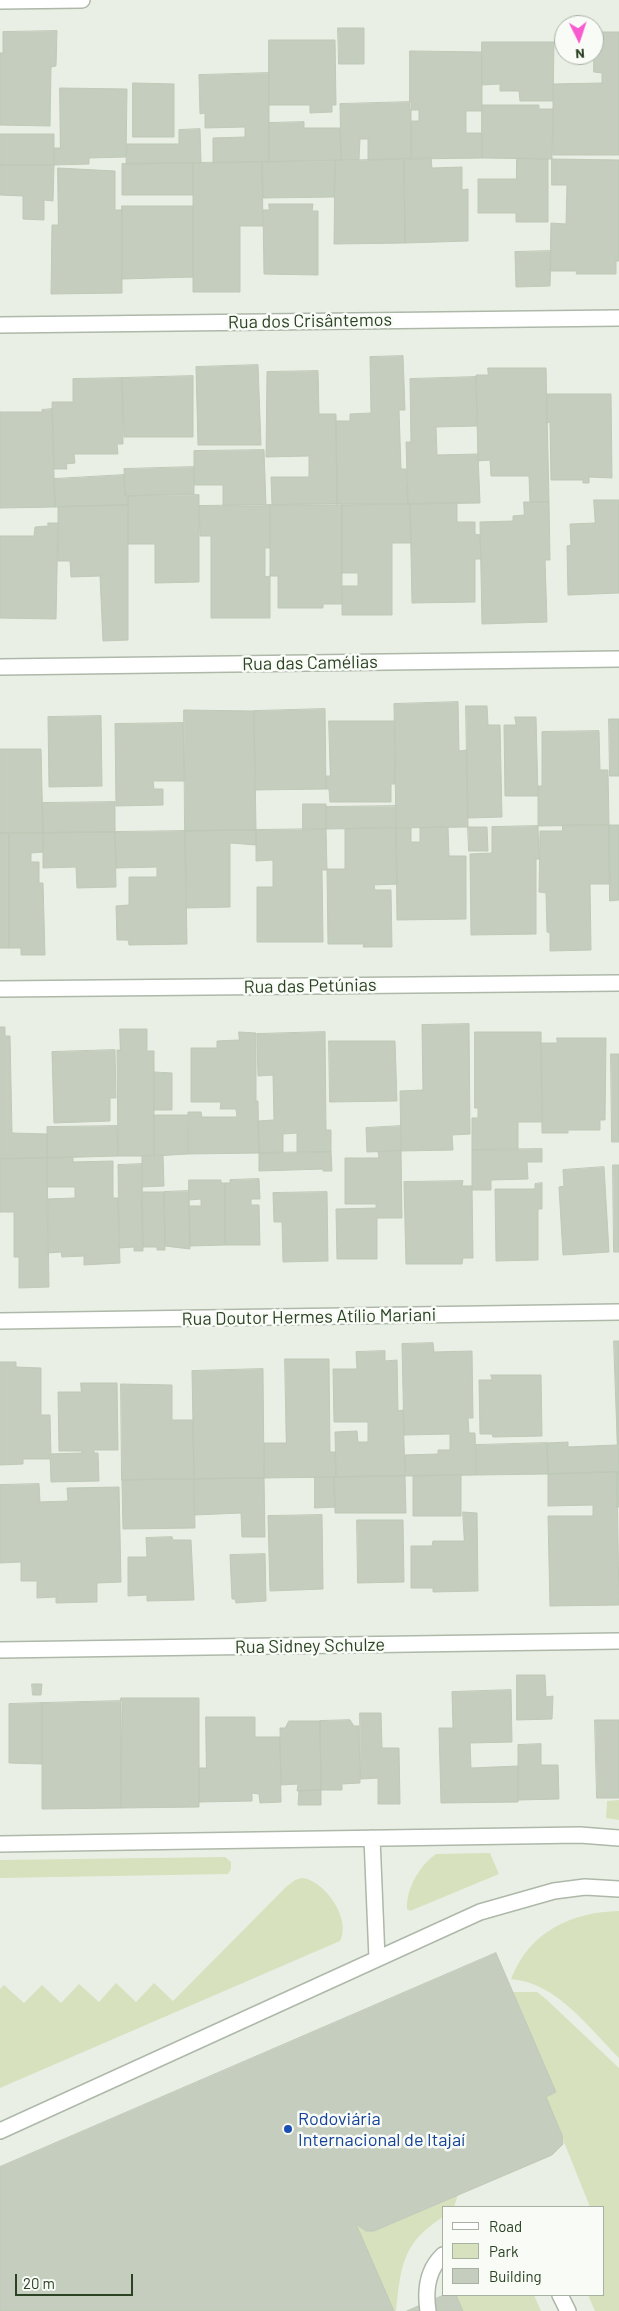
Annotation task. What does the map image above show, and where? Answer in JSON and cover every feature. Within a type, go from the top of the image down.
[{"type":"street","points":[[0,1],[82,0]]},
{"type":"street","name":"Rua dos Crisântemos","points":[[0,325],[619,318]]},
{"type":"street","name":"Rua das Camélias","points":[[0,667],[619,659]]},
{"type":"street","name":"Rua das Petúnias","points":[[0,989],[619,983]]},
{"type":"street","name":"Rua Doutor Hermes Atílio Mariani","points":[[0,1321],[619,1312]]},
{"type":"street","name":"Rua Sidney Schulze","points":[[0,1650],[619,1641]]},
{"type":"street","points":[[0,1844],[580,1834],[619,1838]]},
{"type":"street","points":[[372,1838],[377,1959]]},
{"type":"street","points":[[0,2131],[480,1912],[562,1890],[585,1887],[619,1889]]},
{"type":"street","points":[[428,2311],[426,2296],[429,2276],[442,2256]]},
{"type":"street","points":[[560,2296],[568,2311]]},
{"type":"green space","points":[[619,1800],[619,1820],[606,1818],[607,1801]]},
{"type":"green space","points":[[490,1853],[499,1874],[410,1911],[407,1909],[411,1886],[419,1871],[436,1854]]},
{"type":"green space","points":[[225,1857],[231,1862],[231,1869],[228,1874],[0,1878],[0,1860]]},
{"type":"green space","points":[[302,1878],[311,1880],[319,1886],[334,1902],[342,1923],[343,1932],[340,1941],[0,2088],[0,1989],[4,1985],[24,2003],[42,1985],[61,2003],[79,1984],[99,2002],[116,1983],[136,2002],[154,1983],[173,2001],[286,1887],[295,1880]]},
{"type":"green space","points":[[619,1911],[619,2058],[571,2008],[543,1989],[528,1982],[511,1979],[529,1949],[540,1937],[554,1928],[584,1915]]},
{"type":"green space","points":[[513,1992],[537,1992],[619,2068],[619,2311],[595,2311],[588,2296],[604,2296],[604,2206],[590,2206],[546,2097],[556,2092]]},
{"type":"green space","points":[[458,2195],[454,2206],[442,2206],[442,2218],[419,2236],[411,2246],[402,2268],[396,2311],[394,2311],[356,2224],[366,2231],[374,2231]]},
{"type":"green space","points":[[456,2296],[534,2296],[541,2311],[463,2311]]},
{"type":"building","points":[[338,28],[364,28],[364,64],[339,64]]},
{"type":"building","points":[[57,31],[56,66],[51,67],[50,126],[0,125],[0,53],[3,53],[3,32]]},
{"type":"building","points":[[604,32],[619,32],[619,155],[553,155],[553,84],[602,83],[602,73],[594,72],[594,65],[604,65]]},
{"type":"building","points":[[269,40],[335,40],[336,105],[332,105],[332,112],[310,113],[310,105],[269,105]]},
{"type":"building","points":[[482,42],[554,42],[553,101],[520,101],[519,91],[500,91],[500,84],[482,85]]},
{"type":"building","points":[[410,51],[482,52],[482,111],[466,111],[466,133],[482,133],[482,158],[411,159],[411,121],[419,121],[419,110],[410,110]]},
{"type":"building","points":[[269,73],[269,162],[213,163],[213,138],[245,137],[245,127],[205,128],[205,113],[200,114],[199,75]]},
{"type":"building","points":[[133,83],[174,84],[174,137],[133,137]]},
{"type":"building","points":[[60,88],[127,89],[126,157],[89,158],[89,164],[54,165],[54,148],[60,148]]},
{"type":"building","points":[[411,102],[411,159],[368,160],[368,139],[360,139],[359,160],[341,160],[340,104]]},
{"type":"building","points":[[482,105],[539,105],[539,109],[553,109],[552,159],[482,158]]},
{"type":"building","points":[[304,122],[304,128],[340,128],[341,160],[269,162],[269,123]]},
{"type":"building","points":[[200,129],[201,163],[126,164],[127,144],[179,144],[179,130]]},
{"type":"building","points":[[0,134],[54,134],[54,165],[0,165]]},
{"type":"building","points":[[431,158],[432,168],[462,167],[462,190],[468,189],[468,241],[405,243],[404,159]]},
{"type":"building","points":[[517,158],[548,159],[548,222],[516,222],[516,213],[478,213],[478,179],[516,179]]},
{"type":"building","points":[[404,159],[405,243],[334,244],[335,161]]},
{"type":"building","points":[[552,159],[619,160],[619,261],[616,261],[616,274],[576,274],[577,271],[550,271],[551,223],[566,224],[567,185],[552,185]]},
{"type":"building","points":[[335,161],[334,197],[263,198],[262,162]]},
{"type":"building","points":[[262,162],[263,226],[240,226],[240,292],[193,292],[193,163]]},
{"type":"building","points":[[193,163],[193,195],[122,195],[122,164]]},
{"type":"building","points":[[0,165],[54,165],[53,201],[44,200],[44,220],[23,219],[23,196],[0,195]]},
{"type":"building","points":[[58,168],[115,171],[115,210],[122,210],[122,293],[51,294],[52,225],[58,225]]},
{"type":"building","points":[[269,204],[313,204],[312,211],[318,211],[318,275],[264,274],[263,210],[269,210]]},
{"type":"building","points":[[122,206],[193,206],[193,277],[122,279]]},
{"type":"building","points":[[551,251],[550,286],[516,287],[515,252]]},
{"type":"building","points":[[403,356],[405,410],[399,410],[401,469],[406,469],[408,504],[337,505],[336,421],[350,421],[350,414],[371,413],[370,357]]},
{"type":"building","points":[[258,365],[261,445],[198,445],[196,367]]},
{"type":"building","points":[[488,368],[546,368],[549,502],[530,502],[529,476],[491,476],[490,460],[478,461],[476,375],[488,375]]},
{"type":"building","points":[[318,371],[319,414],[336,414],[337,505],[272,505],[271,477],[309,477],[309,456],[266,457],[267,372]]},
{"type":"building","points":[[193,376],[193,437],[124,437],[122,378]]},
{"type":"building","points":[[476,377],[477,426],[436,427],[437,455],[478,454],[480,503],[408,504],[406,442],[411,442],[410,379]]},
{"type":"building","points":[[122,378],[123,444],[117,444],[118,454],[74,454],[75,463],[66,464],[67,469],[54,469],[52,402],[73,402],[73,379]]},
{"type":"building","points":[[547,394],[611,394],[612,478],[589,477],[589,483],[583,483],[583,480],[551,480],[550,422],[547,423]]},
{"type":"building","points":[[52,409],[55,507],[0,508],[0,412],[42,412],[42,410]]},
{"type":"building","points":[[264,450],[266,506],[223,506],[223,485],[194,485],[194,451]]},
{"type":"building","points":[[194,467],[194,494],[125,496],[124,469]]},
{"type":"building","points":[[124,475],[125,496],[128,496],[128,505],[55,507],[54,479]]},
{"type":"building","points":[[199,495],[199,582],[155,583],[155,544],[128,544],[128,496]]},
{"type":"building","points":[[594,500],[619,500],[619,593],[568,595],[567,546],[571,545],[570,524],[595,523]]},
{"type":"building","points":[[524,502],[549,502],[550,560],[545,560],[547,622],[482,624],[480,522],[513,521],[513,516],[524,515]]},
{"type":"building","points":[[457,503],[457,522],[475,522],[475,534],[480,535],[481,559],[475,559],[475,602],[412,603],[410,504]]},
{"type":"building","points":[[342,504],[342,604],[323,604],[323,608],[278,608],[278,576],[270,576],[270,505]]},
{"type":"building","points":[[342,504],[410,504],[411,543],[392,543],[392,615],[342,615],[342,586],[358,586],[358,573],[342,573]]},
{"type":"building","points":[[128,505],[128,640],[103,641],[100,576],[71,577],[70,561],[58,561],[58,507]]},
{"type":"building","points":[[270,505],[270,548],[265,548],[265,577],[270,576],[270,618],[211,618],[211,536],[200,536],[199,506]]},
{"type":"building","points":[[48,523],[58,523],[56,619],[0,618],[0,536],[34,536],[35,527],[48,526]]},
{"type":"building","points":[[458,702],[459,751],[467,750],[468,827],[396,828],[394,704]]},
{"type":"building","points":[[466,706],[487,706],[488,725],[500,725],[502,817],[468,818]]},
{"type":"building","points":[[325,709],[326,789],[255,790],[254,711]]},
{"type":"building","points":[[184,710],[254,711],[256,830],[185,831]]},
{"type":"building","points":[[101,716],[102,786],[49,787],[48,717]]},
{"type":"building","points":[[515,717],[536,717],[538,796],[505,796],[504,725],[516,725]]},
{"type":"building","points":[[609,719],[619,719],[619,776],[610,776]]},
{"type":"building","points":[[329,721],[395,721],[395,784],[391,784],[391,802],[330,802],[329,789],[326,789],[326,776],[330,776]]},
{"type":"building","points":[[183,723],[185,781],[153,781],[154,789],[163,789],[163,805],[116,806],[115,724]]},
{"type":"building","points":[[599,731],[600,770],[608,770],[609,825],[538,826],[538,786],[542,786],[542,732]]},
{"type":"building","points":[[0,749],[41,749],[43,833],[0,833]]},
{"type":"building","points":[[115,802],[115,832],[43,833],[42,803]]},
{"type":"building","points":[[303,804],[326,804],[326,829],[303,830]]},
{"type":"building","points":[[396,806],[396,828],[326,829],[326,807]]},
{"type":"building","points":[[563,825],[609,825],[610,884],[590,884],[591,950],[550,951],[550,933],[547,932],[546,893],[539,892],[540,831],[562,831]]},
{"type":"building","points":[[609,825],[619,825],[619,900],[610,901]]},
{"type":"building","points":[[538,826],[539,859],[536,859],[536,934],[471,935],[470,854],[492,853],[492,827]]},
{"type":"building","points":[[448,827],[449,856],[466,856],[466,919],[397,920],[396,828],[411,828],[411,842],[420,842],[420,828]]},
{"type":"building","points":[[468,827],[487,827],[488,851],[469,851]]},
{"type":"building","points":[[396,828],[397,884],[374,885],[375,890],[391,890],[392,947],[363,947],[364,944],[328,944],[327,869],[345,869],[345,829]]},
{"type":"building","points":[[326,829],[327,870],[322,870],[323,942],[257,942],[257,887],[273,887],[273,860],[256,861],[256,830]]},
{"type":"building","points":[[256,830],[256,845],[230,843],[230,907],[186,908],[185,831]]},
{"type":"building","points":[[185,831],[187,944],[129,945],[128,940],[117,940],[116,906],[129,905],[129,877],[157,877],[157,867],[116,868],[115,832]]},
{"type":"building","points":[[115,832],[116,887],[77,888],[76,867],[43,868],[43,833]]},
{"type":"building","points":[[0,833],[9,833],[9,948],[0,948]]},
{"type":"building","points":[[9,833],[43,833],[43,852],[31,853],[31,862],[39,862],[39,883],[43,883],[45,955],[21,955],[21,948],[9,948]]},
{"type":"building","points":[[469,1024],[470,1134],[452,1135],[453,1150],[401,1151],[400,1091],[423,1090],[422,1025]]},
{"type":"building","points":[[0,1027],[5,1027],[5,1036],[10,1036],[12,1133],[47,1134],[47,1158],[0,1159]]},
{"type":"building","points":[[120,1029],[147,1029],[147,1051],[154,1051],[154,1156],[118,1156],[117,1050],[120,1050]]},
{"type":"building","points":[[239,1032],[256,1033],[256,1101],[258,1101],[259,1153],[188,1154],[188,1112],[201,1112],[202,1117],[237,1117],[236,1109],[220,1109],[221,1102],[191,1102],[191,1048],[217,1048],[217,1041],[239,1040]]},
{"type":"building","points":[[325,1032],[326,1130],[331,1130],[331,1152],[297,1153],[297,1133],[283,1134],[283,1153],[259,1153],[258,1121],[274,1120],[273,1075],[258,1076],[257,1034]]},
{"type":"building","points":[[475,1032],[541,1032],[542,1122],[518,1122],[518,1150],[472,1150],[472,1118],[478,1118],[478,1108],[475,1108]]},
{"type":"building","points":[[557,1038],[606,1038],[605,1120],[600,1120],[600,1130],[568,1130],[568,1133],[542,1133],[541,1043],[557,1043]]},
{"type":"building","points":[[329,1041],[395,1041],[397,1101],[330,1102]]},
{"type":"building","points":[[115,1050],[116,1098],[110,1098],[110,1121],[54,1123],[52,1052]]},
{"type":"building","points":[[611,1054],[619,1054],[619,1142],[612,1142]]},
{"type":"building","points":[[154,1072],[172,1073],[172,1110],[154,1110]]},
{"type":"building","points":[[154,1115],[189,1115],[188,1154],[154,1156]]},
{"type":"building","points":[[117,1126],[118,1156],[47,1158],[47,1127]]},
{"type":"building","points":[[401,1126],[401,1151],[367,1152],[366,1128]]},
{"type":"building","points":[[542,1149],[542,1162],[527,1162],[528,1179],[491,1180],[491,1190],[472,1190],[472,1150]]},
{"type":"building","points":[[401,1151],[402,1218],[377,1218],[377,1259],[337,1259],[336,1209],[376,1208],[376,1204],[345,1204],[345,1158],[379,1158],[378,1152]]},
{"type":"building","points":[[331,1152],[332,1171],[323,1171],[323,1169],[259,1171],[259,1153]]},
{"type":"building","points":[[163,1155],[164,1186],[142,1187],[142,1156]]},
{"type":"building","points":[[73,1157],[73,1162],[113,1161],[113,1198],[118,1198],[120,1263],[84,1265],[84,1256],[62,1257],[61,1252],[48,1253],[47,1199],[75,1198],[75,1187],[47,1187],[47,1158]]},
{"type":"building","points":[[47,1158],[49,1287],[19,1288],[19,1257],[14,1257],[14,1212],[0,1212],[0,1159]]},
{"type":"building","points":[[142,1164],[143,1251],[134,1251],[134,1247],[119,1248],[118,1165]]},
{"type":"building","points":[[613,1165],[619,1165],[619,1252],[614,1252]]},
{"type":"building","points":[[604,1167],[609,1252],[563,1255],[559,1187],[564,1186],[563,1170]]},
{"type":"building","points":[[259,1179],[260,1199],[251,1199],[251,1205],[259,1205],[260,1245],[225,1245],[225,1183],[230,1183],[230,1180]]},
{"type":"building","points":[[189,1180],[221,1180],[221,1183],[225,1183],[225,1245],[190,1246],[189,1206],[201,1206],[201,1199],[189,1200]]},
{"type":"building","points":[[463,1181],[462,1186],[472,1186],[473,1258],[463,1258],[462,1264],[406,1264],[404,1182]]},
{"type":"building","points":[[542,1183],[542,1209],[538,1209],[538,1260],[496,1261],[495,1189],[535,1189],[535,1184]]},
{"type":"building","points":[[189,1191],[190,1249],[165,1246],[164,1192]]},
{"type":"building","points":[[142,1192],[164,1192],[165,1250],[157,1250],[157,1247],[143,1247]]},
{"type":"building","points":[[327,1192],[328,1261],[283,1262],[282,1222],[274,1222],[273,1193]]},
{"type":"building","points":[[614,1341],[619,1341],[619,1472],[548,1474],[547,1443],[568,1442],[568,1447],[617,1445]]},
{"type":"building","points":[[433,1343],[434,1352],[472,1351],[473,1418],[468,1418],[469,1433],[475,1433],[476,1475],[405,1476],[405,1455],[438,1454],[438,1450],[450,1450],[450,1434],[404,1435],[402,1344]]},
{"type":"building","points":[[385,1351],[385,1361],[397,1360],[398,1411],[403,1410],[405,1476],[336,1477],[335,1432],[357,1431],[358,1442],[368,1442],[368,1422],[334,1422],[333,1369],[357,1369],[356,1352]]},
{"type":"building","points":[[285,1359],[329,1359],[330,1452],[335,1452],[336,1477],[264,1478],[264,1443],[286,1443]]},
{"type":"building","points":[[0,1362],[16,1362],[16,1367],[41,1368],[41,1415],[50,1415],[51,1459],[23,1459],[23,1464],[0,1465]]},
{"type":"building","points":[[263,1369],[264,1478],[194,1479],[192,1371]]},
{"type":"building","points":[[491,1375],[541,1375],[542,1436],[493,1437],[492,1434],[480,1434],[479,1380],[492,1380]]},
{"type":"building","points":[[81,1383],[117,1383],[118,1450],[94,1450],[94,1453],[98,1453],[99,1481],[51,1482],[50,1454],[82,1453],[82,1451],[59,1451],[58,1392],[81,1392]]},
{"type":"building","points":[[121,1384],[172,1385],[172,1420],[193,1420],[194,1479],[122,1480]]},
{"type":"building","points":[[547,1443],[548,1474],[476,1475],[476,1445]]},
{"type":"building","points":[[617,1472],[619,1605],[550,1606],[548,1516],[593,1516],[593,1505],[548,1506],[548,1474]]},
{"type":"building","points":[[617,1472],[619,1472],[619,1507],[617,1507]]},
{"type":"building","points":[[461,1475],[461,1516],[413,1516],[413,1476]]},
{"type":"building","points":[[405,1476],[406,1513],[335,1513],[334,1477]]},
{"type":"building","points":[[315,1477],[334,1477],[335,1507],[315,1508]]},
{"type":"building","points":[[264,1478],[265,1537],[242,1537],[241,1513],[194,1515],[194,1479]]},
{"type":"building","points":[[194,1479],[195,1528],[123,1529],[122,1480]]},
{"type":"building","points":[[39,1484],[40,1502],[68,1501],[67,1488],[119,1487],[121,1582],[97,1583],[97,1602],[56,1603],[56,1597],[37,1598],[37,1581],[21,1581],[21,1562],[0,1563],[0,1485]]},
{"type":"building","points":[[463,1512],[477,1513],[478,1591],[433,1592],[433,1588],[411,1588],[411,1546],[432,1546],[433,1541],[464,1541]]},
{"type":"building","points":[[322,1515],[323,1589],[270,1591],[268,1516]]},
{"type":"building","points":[[357,1520],[403,1520],[404,1582],[358,1583]]},
{"type":"building","points":[[172,1537],[173,1540],[191,1540],[194,1600],[147,1601],[147,1595],[128,1596],[128,1557],[147,1557],[146,1538]]},
{"type":"building","points":[[265,1554],[266,1601],[236,1603],[235,1599],[232,1599],[230,1555]]},
{"type":"building","points":[[517,1675],[545,1675],[546,1697],[553,1696],[552,1719],[517,1720]]},
{"type":"building","points":[[32,1684],[42,1684],[41,1695],[33,1695]]},
{"type":"building","points":[[511,1690],[512,1742],[470,1743],[471,1768],[518,1766],[518,1802],[441,1803],[439,1728],[453,1728],[452,1692]]},
{"type":"building","points":[[121,1698],[199,1698],[199,1807],[121,1808]]},
{"type":"building","points":[[122,1701],[121,1808],[42,1809],[42,1703]]},
{"type":"building","points":[[42,1703],[42,1764],[9,1763],[9,1704]]},
{"type":"building","points":[[360,1713],[381,1713],[382,1748],[399,1748],[400,1804],[378,1804],[378,1778],[361,1779]]},
{"type":"building","points":[[206,1717],[255,1717],[255,1737],[280,1737],[281,1802],[260,1803],[259,1794],[252,1793],[252,1801],[199,1802],[199,1768],[206,1768]]},
{"type":"building","points":[[350,1720],[354,1726],[359,1726],[360,1783],[342,1784],[342,1790],[321,1790],[320,1721]]},
{"type":"building","points":[[595,1720],[619,1720],[619,1798],[597,1798]]},
{"type":"building","points":[[289,1721],[320,1721],[321,1790],[297,1791],[298,1784],[281,1785],[280,1728],[285,1728]]},
{"type":"building","points":[[541,1744],[541,1765],[558,1765],[559,1799],[518,1800],[518,1745]]},
{"type":"building","points":[[321,1790],[321,1805],[298,1805],[299,1791]]},
{"type":"building","points":[[496,1953],[556,2092],[546,2097],[562,2135],[563,2144],[552,2155],[374,2231],[366,2231],[356,2224],[394,2311],[0,2311],[0,2167]]},
{"type":"building","points":[[442,2296],[456,2296],[463,2311],[407,2311]]},
{"type":"place","name":"Rodoviária Internacional de Itajaí","points":[[288,2129]]}]
